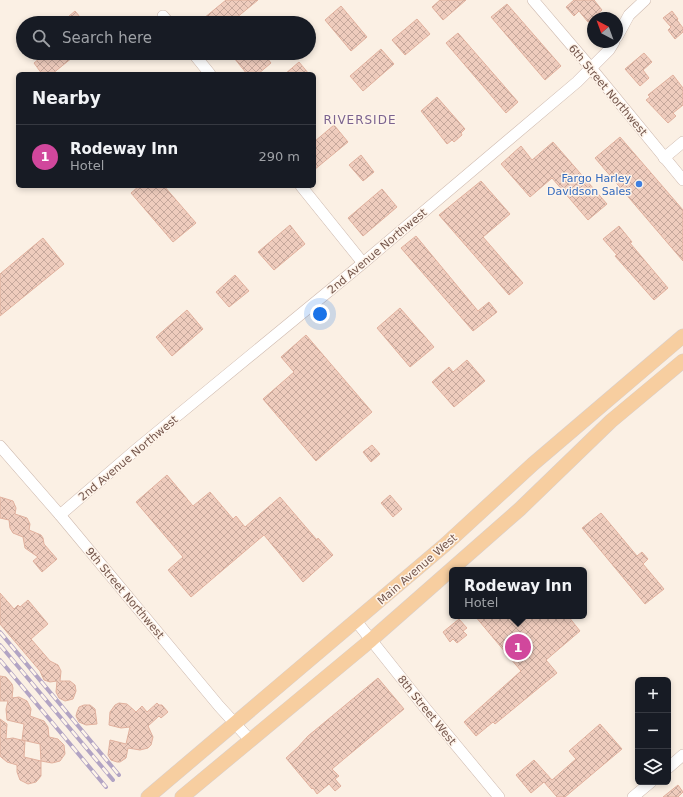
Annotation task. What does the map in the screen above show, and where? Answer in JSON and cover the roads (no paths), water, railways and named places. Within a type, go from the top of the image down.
[{"type":"main road","name":"Main Avenue West","points":[[148,797],[446,544],[533,464],[683,336]]},
{"type":"main road","name":"Main Avenue West","points":[[454,567],[520,509],[611,421],[683,361]]},
{"type":"main road","name":"Main Avenue West","points":[[182,797],[371,640],[449,571]]},
{"type":"street","name":"6th Street Northwest","points":[[532,0],[591,68],[683,180]]},
{"type":"street","points":[[623,26],[629,15],[645,0]]},
{"type":"street","name":"2nd Avenue Northwest","points":[[60,515],[138,448],[363,263],[577,82],[610,48]]},
{"type":"street","points":[[199,60],[208,72]]},
{"type":"street","points":[[664,158],[683,142]]},
{"type":"street","points":[[303,188],[363,263]]},
{"type":"street","name":"9th Street Northwest","points":[[0,446],[60,515],[136,608],[250,740]]},
{"type":"street","name":"8th Street West","points":[[356,621],[499,797]]},
{"type":"street","points":[[671,766],[683,756]]},
{"type":"street","points":[[633,797],[647,785]]},
{"type":"railway","points":[[0,632],[119,775]]},
{"type":"railway","points":[[0,645],[113,780]]},
{"type":"railway","points":[[0,660],[106,787]]},
{"type":"place","name":"Fargo Harley Davidson Sales","points":[[639,184]]},
{"type":"place","name":"Rodeway Inn","points":[[518,647]]},
{"type":"district","name":"RIVERSIDE","points":[[360,120]]}]
